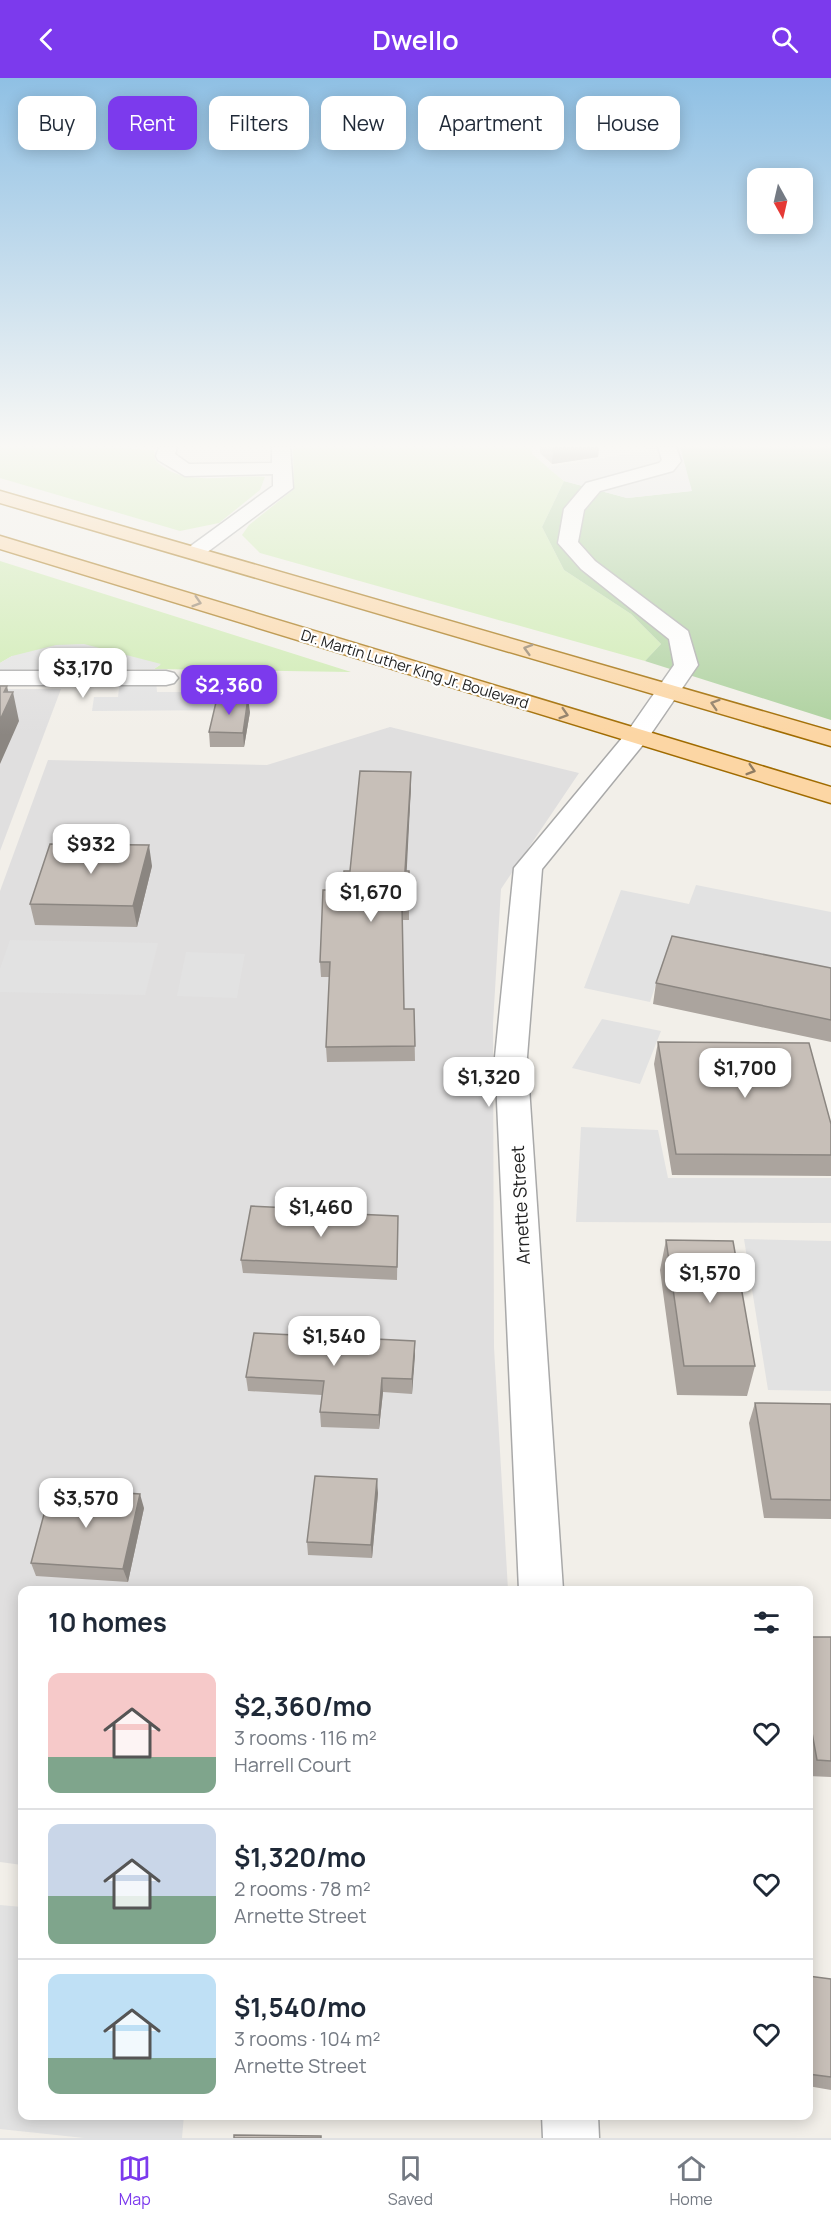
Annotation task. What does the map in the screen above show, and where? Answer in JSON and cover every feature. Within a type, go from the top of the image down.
[{"type":"main road","name":"Dr. Martin Luther King Jr. Boulevard","points":[[4,543],[831,795]]},
{"type":"main road","points":[[164,543],[831,739]]},
{"type":"street","points":[[195,552],[207,543]]},
{"type":"street","name":"Arnette Street","points":[[541,1586],[511,1057],[528,868],[637,736],[686,665],[680,636],[588,565],[568,543]]},
{"type":"street","points":[[0,678],[166,678]]},
{"type":"street","points":[[570,2120],[571,2138]]},
{"type":"shaded area","points":[[84,644],[161,664],[154,669],[0,670],[0,663],[12,656],[56,645]]},
{"type":"shaded area","points":[[120,680],[156,680],[157,692],[241,692],[238,710],[92,711],[94,697],[118,697]]},
{"type":"shaded area","points":[[0,689],[61,689],[0,851]]},
{"type":"shaded area","points":[[390,727],[579,773],[501,889],[493,1024],[494,1347],[508,1586],[18,1586],[18,1864],[0,1862],[0,891],[48,760],[267,765]]},
{"type":"shaded area","points":[[696,885],[831,912],[831,985],[667,951],[650,1002],[584,988],[621,890],[689,904]]},
{"type":"shaded area","points":[[10,940],[158,943],[145,995],[0,992],[0,969]]},
{"type":"shaded area","points":[[186,952],[245,954],[237,998],[177,996]]},
{"type":"shaded area","points":[[602,1019],[661,1031],[640,1084],[572,1068]]},
{"type":"shaded area","points":[[581,1127],[658,1130],[668,1178],[831,1178],[831,1223],[576,1222]]},
{"type":"shaded area","points":[[744,1239],[831,1241],[831,1391],[768,1390]]},
{"type":"shaded area","points":[[0,1905],[18,1907],[18,2120],[184,2120],[182,2138],[84,2138],[0,2129]]},
{"type":"green space","points":[[250,543],[550,543],[564,570],[631,614],[661,644],[645,661],[260,553]]},
{"type":"green space","points":[[550,543],[831,543],[831,720],[645,661],[661,644],[631,614],[564,570]]},
{"type":"green space","points":[[0,561],[351,672],[154,669],[160,665],[12,656],[0,663]]},
{"type":"building","points":[[0,686],[7,686],[4,692],[13,692],[0,720]]},
{"type":"building","points":[[217,698],[248,698],[243,733],[209,732]]},
{"type":"building","points":[[360,771],[411,772],[405,871],[409,871],[409,906],[402,906],[404,1009],[414,1009],[415,1046],[326,1047],[330,962],[320,962],[323,890],[343,890],[344,871],[350,871]]},
{"type":"building","points":[[50,844],[149,845],[133,906],[30,904]]},
{"type":"building","points":[[672,936],[831,968],[831,1020],[656,983]]},
{"type":"building","points":[[658,1042],[809,1043],[831,1124],[831,1155],[676,1154]]},
{"type":"building","points":[[251,1206],[290,1208],[289,1211],[398,1216],[397,1267],[241,1260]]},
{"type":"building","points":[[666,1240],[733,1241],[755,1366],[684,1366]]},
{"type":"building","points":[[254,1333],[415,1341],[412,1379],[382,1378],[379,1415],[320,1412],[324,1381],[246,1377]]},
{"type":"building","points":[[755,1403],[831,1404],[831,1500],[771,1499]]},
{"type":"building","points":[[315,1476],[377,1479],[371,1545],[307,1542]]},
{"type":"building","points":[[51,1488],[140,1494],[123,1569],[31,1563]]},
{"type":"building","points":[[813,1637],[831,1637],[831,1761],[817,1760],[813,1738]]},
{"type":"building","points":[[813,1977],[831,1979],[831,2077],[813,2075]]},
{"type":"building","points":[[234,2135],[321,2136],[321,2138],[234,2138]]}]
